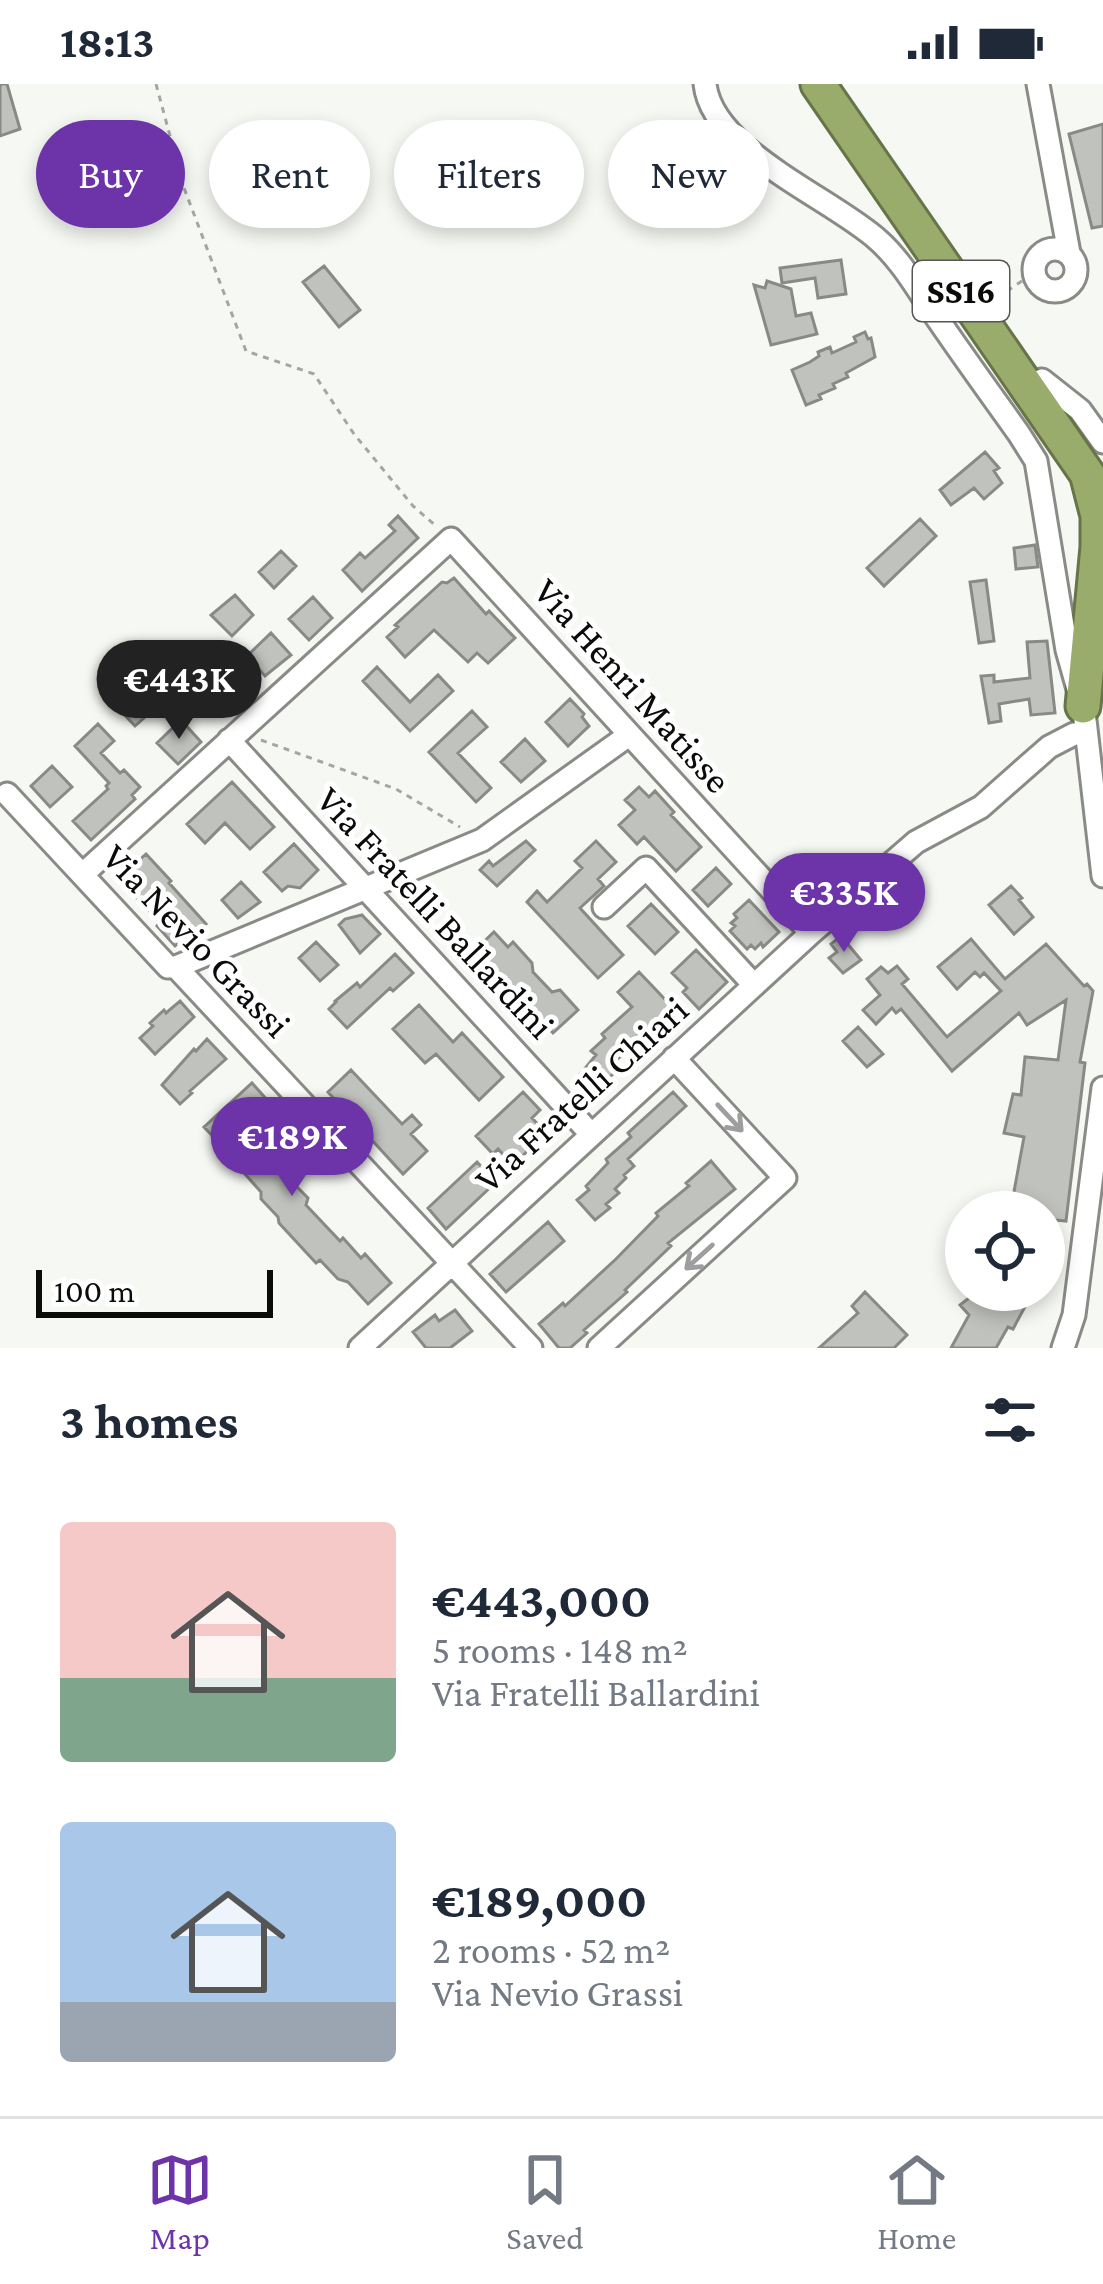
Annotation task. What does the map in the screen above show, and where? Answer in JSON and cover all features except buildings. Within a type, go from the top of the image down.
[{"type":"highway","name":"SS16","points":[[818,84],[1098,480]]},
{"type":"highway","name":"SS16","points":[[839,84],[1042,380],[1098,480]]},
{"type":"highway","points":[[1085,720],[1096,626],[1098,480]]},
{"type":"street","points":[[705,84],[715,111],[753,153],[887,248],[1036,461],[1066,650],[1085,720],[1103,876]]},
{"type":"street","points":[[1038,84],[1069,254]]},
{"type":"street","points":[[1048,250],[1069,254],[1077,272],[1066,289],[1053,292],[1034,273],[1037,259],[1048,250]]},
{"type":"street","points":[[1042,380],[1080,410],[1103,442]]},
{"type":"street","name":"Via Henri Matisse","points":[[451,539],[811,933]]},
{"type":"street","points":[[83,874],[451,539]]},
{"type":"street","name":"Via Fratelli Chiari","points":[[360,1348],[590,1133],[916,842],[981,807],[1049,747],[1074,734],[1085,720]]},
{"type":"street","points":[[176,967],[482,840],[629,735]]},
{"type":"street","name":"Via Fratelli Ballardini","points":[[234,736],[366,890],[590,1133]]},
{"type":"street","name":"Via Nevio Grassi","points":[[7,794],[168,967],[176,967],[531,1348]]},
{"type":"street","points":[[604,907],[646,868],[754,986]]},
{"type":"street","points":[[599,1348],[785,1178],[674,1058]]},
{"type":"street","points":[[1074,1343],[1103,1088]]},
{"type":"path","points":[[156,84],[184,188],[246,351],[314,374],[354,434],[413,506],[451,539]]},
{"type":"path","points":[[1007,291],[1034,273]]},
{"type":"path","points":[[234,736],[396,789],[482,840]]}]
